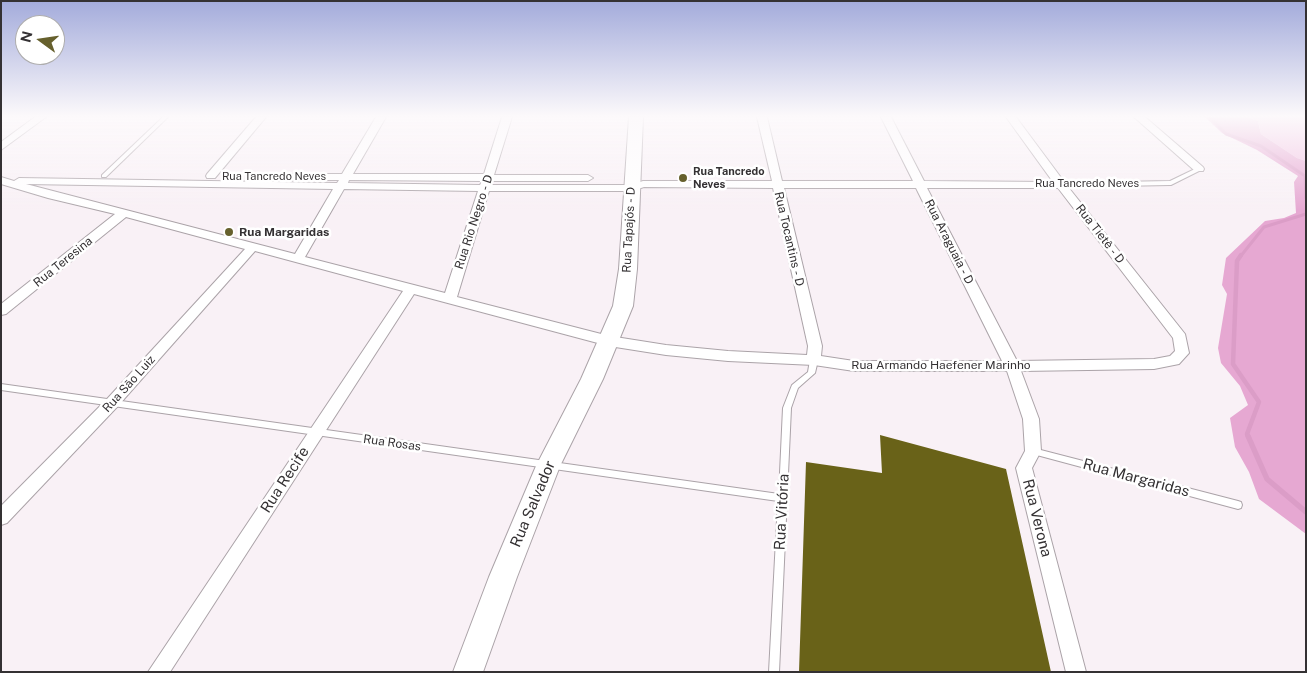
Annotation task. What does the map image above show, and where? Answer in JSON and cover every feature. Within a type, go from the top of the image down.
[{"type":"street","points":[[211,176],[234,148]]},
{"type":"street","points":[[298,259],[363,148]]},
{"type":"street","name":"Rua Rio Negro - D","points":[[450,298],[497,148]]},
{"type":"street","name":"Rua Tapajós - D","points":[[609,341],[623,306],[636,184],[636,148]]},
{"type":"street","name":"Rua Tocantins - D","points":[[769,148],[815,346],[814,360]]},
{"type":"street","name":"Rua Araguaia - D","points":[[902,148],[1012,366]]},
{"type":"street","name":"Rua Tietê - D","points":[[1034,148],[1180,336],[1182,353]]},
{"type":"street","points":[[1175,148],[1199,169]]},
{"type":"street","name":"Rua Tancredo Neves","points":[[2,181],[104,176],[211,176],[343,182]]},
{"type":"street","name":"Rua Tancredo Neves","points":[[2,181],[1061,184]]},
{"type":"street","points":[[2,181],[52,196],[124,213],[609,341]]},
{"type":"street","points":[[52,196],[57,191],[74,182]]},
{"type":"street","name":"Rua Teresina","points":[[1,311],[124,213]]},
{"type":"street","name":"Rua São Luiz","points":[[1,518],[112,403],[253,247]]},
{"type":"street","name":"Rua Recife","points":[[158,672],[411,288]]},
{"type":"street","name":"Rua Armando Haefener Marinho","points":[[609,341],[666,350],[728,356],[814,360],[854,366],[1154,364],[1174,360],[1182,353]]},
{"type":"street","name":"Rua Salvador","points":[[468,672],[502,577],[548,466],[609,341]]},
{"type":"street","name":"Rua Verona","points":[[1012,366],[1031,419],[1033,451],[1024,468],[1076,672]]},
{"type":"lane","points":[[104,176],[133,148]]},
{"type":"lane","name":"Rua Tancredo Neves","points":[[1061,184],[1171,183],[1199,169]]},
{"type":"lane","name":"Rua Vitória","points":[[774,672],[787,408],[795,388],[811,372],[814,360]]},
{"type":"lane","name":"Rua Rosas","points":[[1,387],[783,498]]},
{"type":"lane","name":"Rua Margaridas","points":[[1033,451],[1238,505]]},
{"type":"shaded area","points":[[1254,148],[1283,148],[1297,158],[1306,161],[1306,534],[1259,499],[1249,472],[1235,447],[1230,418],[1248,405],[1240,386],[1221,363],[1218,348],[1227,294],[1222,285],[1226,258],[1265,221],[1284,218],[1296,213],[1294,182],[1298,176]]},
{"type":"shaded area","points":[[1283,148],[1306,148],[1306,161],[1297,158]]},
{"type":"building","points":[[880,435],[1006,469],[1051,672],[799,672],[806,462],[882,473]]},
{"type":"waterway","points":[[1265,148],[1305,176],[1306,198]]},
{"type":"waterway","points":[[1240,257],[1264,227],[1306,214]]},
{"type":"waterway","points":[[1241,255],[1237,261],[1233,364],[1259,402],[1247,434],[1248,436]]},
{"type":"waterway","points":[[1248,436],[1267,479],[1306,512]]},
{"type":"place","name":"Rua Tancredo Neves","points":[[683,178]]},
{"type":"place","name":"Rua Margaridas","points":[[229,232]]}]
